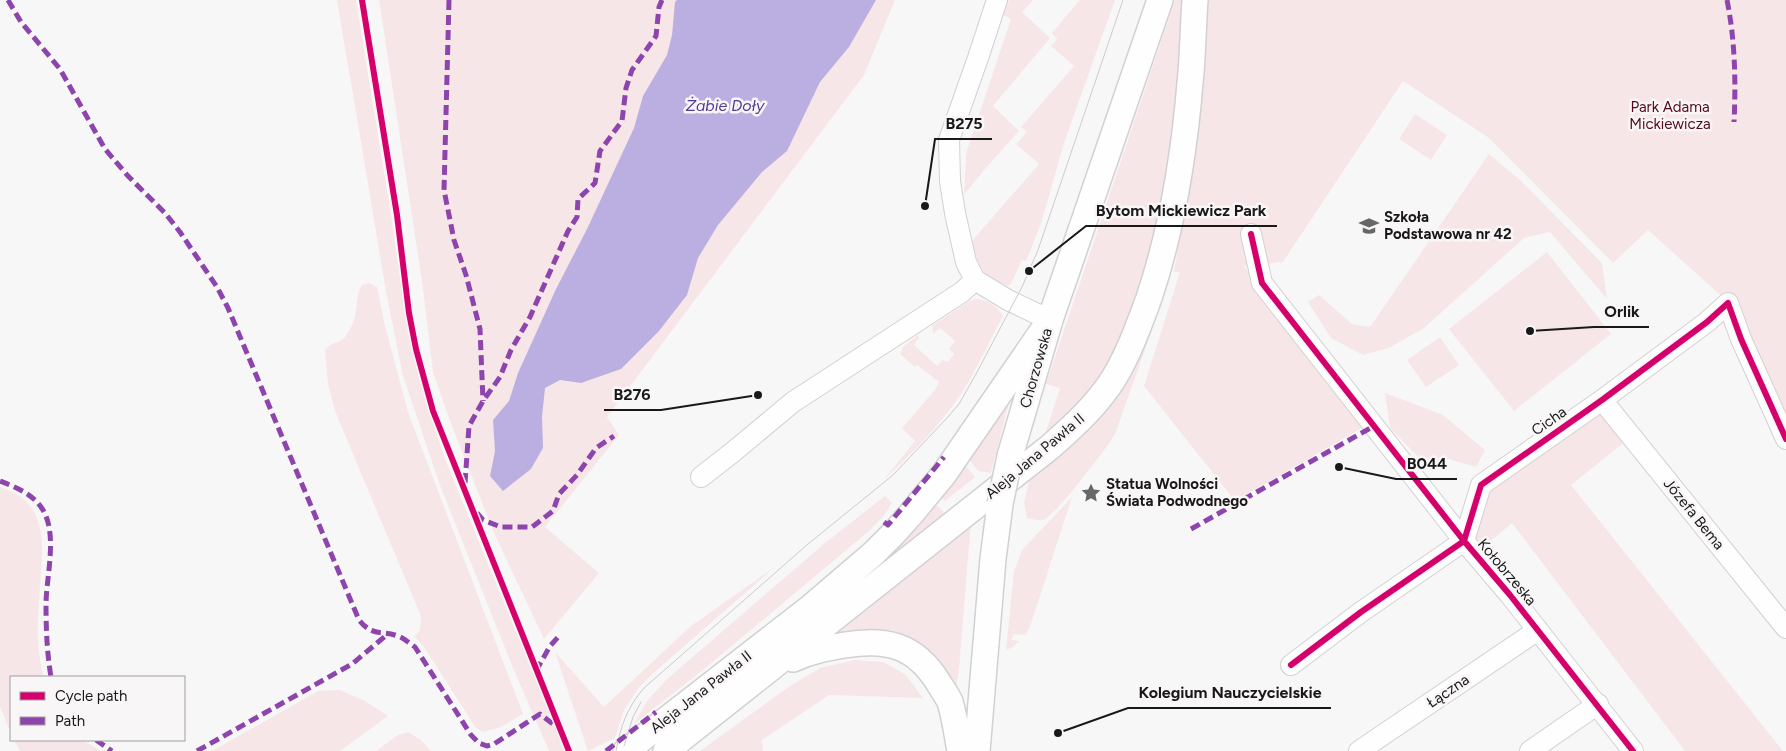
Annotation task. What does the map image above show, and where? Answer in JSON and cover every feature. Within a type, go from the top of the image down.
[{"type":"main road","name":"Chorzowska","points":[[976,751],[991,577],[1000,504],[1010,456],[1050,320],[1160,0]]},
{"type":"main road","name":"Aleja Jana Pawła II","points":[[672,747],[1056,441],[1088,412],[1114,377],[1143,314],[1166,239],[1190,85],[1195,0]]},
{"type":"main road","name":"Aleja Jana Pawła II","points":[[626,751],[811,607],[873,554],[894,533],[944,474],[1050,320]]},
{"type":"main road","points":[[770,669],[804,654],[828,648],[867,642],[894,645],[918,658],[933,675],[949,700],[954,716],[960,751]]},
{"type":"street","points":[[997,0],[949,140],[949,167],[955,213],[966,262],[975,280],[1008,300],[1050,320]]},
{"type":"street","name":"Kołobrzeska","points":[[1251,234],[1262,283],[1464,541],[1598,704],[1634,751]]},
{"type":"street","points":[[701,477],[793,402],[962,292],[975,280]]},
{"type":"street","name":"Cicha","points":[[1464,541],[1481,485],[1602,400],[1707,322],[1728,302],[1741,339],[1786,439]]},
{"type":"street","name":"Józefa Bema","points":[[1602,400],[1786,628]]},
{"type":"street","points":[[1291,665],[1361,612],[1464,541]]},
{"type":"street","name":"Łączna","points":[[1359,751],[1538,630]]},
{"type":"street","points":[[1530,751],[1598,704]]},
{"type":"green space","points":[[337,0],[356,0],[405,314],[413,355],[427,405],[445,459],[565,751],[549,751],[513,668],[441,488],[403,376],[387,297]]},
{"type":"green space","points":[[379,0],[895,0],[864,75],[607,417],[619,435],[545,527],[599,573],[544,639],[494,533],[433,372],[422,281]]},
{"type":"green space","points":[[1009,0],[1033,0],[1022,12],[1050,38],[993,106],[1019,131],[964,195],[966,155],[1011,19],[1003,15]]},
{"type":"green space","points":[[1080,0],[1115,0],[1064,143],[1041,224],[1026,261],[1022,260],[1011,284],[1008,286],[986,276],[973,251],[971,242],[1039,164],[1016,144],[1027,132],[1021,127],[1074,66],[1051,46],[1057,39],[1052,33]]},
{"type":"green space","points":[[1175,0],[1187,0],[1172,162],[1151,264],[1106,375],[1043,441],[1060,388],[1046,384]]},
{"type":"green space","name":"Park Adama Mickiewicza","points":[[1208,0],[1786,0],[1786,439],[1728,302],[1648,230],[1613,263],[1489,138],[1403,81],[1283,262],[1244,266],[1362,428],[1235,501],[1144,386],[1180,272],[1174,272],[1198,125],[1206,56]]},
{"type":"green space","points":[[1415,114],[1447,135],[1431,160],[1399,139]]},
{"type":"green space","points":[[1489,154],[1520,180],[1602,263],[1607,299],[1550,232],[1524,238],[1424,328],[1389,348],[1363,355],[1331,338],[1308,302],[1319,295],[1352,324],[1370,327]]},
{"type":"green space","points":[[1547,252],[1611,334],[1514,411],[1449,329]]},
{"type":"green space","points":[[1163,282],[1167,282],[1115,434],[1078,484],[1049,516],[1043,520],[1027,518],[1024,503],[1031,472],[1057,451]]},
{"type":"green space","points":[[369,283],[377,287],[385,326],[408,412],[523,714],[501,727],[483,732],[476,728],[424,647],[414,636],[420,631],[421,617],[335,411],[328,384],[325,350],[342,340],[347,334],[355,317],[358,295],[362,285]]},
{"type":"green space","points":[[976,299],[992,304],[1003,316],[972,375],[953,406],[925,439],[884,479],[915,441],[902,428],[935,390],[939,382],[917,365],[915,367],[900,354],[904,346],[918,335],[919,338],[914,345],[937,366],[943,360],[948,362],[954,354],[949,349],[955,341],[940,328],[933,334],[932,326],[968,302]]},
{"type":"green space","points":[[1440,337],[1459,365],[1426,387],[1407,360]]},
{"type":"green space","points":[[1385,393],[1443,415],[1485,450],[1476,467],[1448,459],[1424,463],[1390,428]]},
{"type":"green space","points":[[1009,402],[991,473],[978,471],[967,457]]},
{"type":"green space","points":[[1600,408],[1626,441],[1571,485],[1783,751],[1685,751],[1512,523],[1480,550],[1462,528],[1486,489]]},
{"type":"green space","points":[[963,463],[975,477],[945,501],[940,496],[934,503],[949,516],[837,606]]},
{"type":"green space","points":[[0,487],[18,495],[30,505],[37,518],[41,533],[38,630],[40,659],[44,676],[10,676],[10,731],[0,707]]},
{"type":"green space","points":[[885,496],[892,503],[883,517],[868,532],[703,670],[634,724],[647,701],[667,679],[825,543]]},
{"type":"green space","points":[[1072,497],[1030,627],[1025,635],[1013,634],[1012,640],[1019,641],[1013,647],[1006,650],[1014,571],[1022,550]]},
{"type":"green space","points":[[971,521],[956,688],[940,670],[827,635]]},
{"type":"green space","points":[[776,566],[640,686],[624,710],[615,738],[588,751],[555,652],[604,707],[691,626]]},
{"type":"green space","points":[[855,660],[883,662],[905,674],[923,698],[829,695],[762,740],[763,751],[700,751],[790,686],[820,668]]},
{"type":"green space","points":[[340,690],[365,701],[388,716],[340,751],[212,751],[318,691]]},
{"type":"green space","points":[[408,732],[421,740],[431,751],[376,751],[398,735]]},
{"type":"green space","points":[[15,741],[85,741],[101,751],[20,751]]},
{"type":"water","name":"Żabie Doły","points":[[677,0],[876,0],[849,47],[820,82],[787,151],[762,172],[718,225],[698,258],[687,295],[659,331],[621,369],[581,383],[560,380],[545,388],[542,417],[543,448],[531,469],[503,491],[490,476],[495,451],[493,420],[509,401],[518,373],[556,289],[587,229],[634,128],[643,96],[667,55],[672,35],[675,2]]},
{"type":"tram line","points":[[616,751],[626,717],[633,702],[644,688],[808,544],[893,475],[959,404],[1022,287],[1038,250],[1123,0]]},
{"type":"tram line","points":[[624,746],[633,717],[641,702]]},
{"type":"marked path","points":[[8,0],[21,22],[60,69],[105,149],[128,176],[165,213],[217,287],[228,308],[359,620],[368,629],[398,636],[415,647],[471,735],[479,743],[487,746],[494,744],[540,714],[558,728]]},
{"type":"marked path","points":[[449,0],[444,190],[454,240],[466,275],[480,329],[483,401]]},
{"type":"marked path","points":[[465,483],[469,426],[483,401],[500,377],[511,350],[530,317],[568,231],[577,217],[578,199],[595,183],[600,151],[622,121],[626,88],[632,70],[656,36],[659,7],[662,0]]},
{"type":"marked path","points":[[1727,0],[1732,30],[1734,61],[1734,122]]},
{"type":"marked path","points":[[1191,529],[1374,426]]},
{"type":"marked path","points":[[477,513],[483,520],[501,527],[532,527],[553,511],[559,494],[577,475],[596,448],[614,436]]},
{"type":"marked path","points":[[884,522],[888,525],[944,457]]},
{"type":"marked path","points":[[0,481],[32,498],[41,507],[46,517],[50,541],[46,605],[51,676]]},
{"type":"marked path","points":[[197,751],[352,664],[389,633]]},
{"type":"marked path","points":[[536,671],[550,646],[559,636]]},
{"type":"marked path","points":[[606,751],[656,712]]},
{"type":"marked path","points":[[97,741],[112,751]]},
{"type":"cycle path","points":[[362,0],[397,215],[409,313],[416,349],[433,411],[569,751]]},
{"type":"cycle path","points":[[1251,234],[1262,283],[1464,541],[1510,595],[1633,751]]},
{"type":"cycle path","points":[[1291,665],[1361,612],[1464,541],[1481,485],[1602,400],[1707,322],[1728,303],[1741,339],[1786,439]]},
{"type":"place","name":"B275","points":[[925,206]]},
{"type":"place","name":"Szkoła Podstawowa nr 42","points":[[1369,226]]},
{"type":"place","name":"Bytom Mickiewicz Park","points":[[1029,271]]},
{"type":"place","name":"Orlik","points":[[1530,331]]},
{"type":"place","name":"B276","points":[[758,395]]},
{"type":"place","name":"B044","points":[[1339,467]]},
{"type":"place","name":"Statua Wolności Świata Podwodnego","points":[[1091,493]]},
{"type":"place","name":"Kolegium Nauczycielskie","points":[[1058,733]]}]
